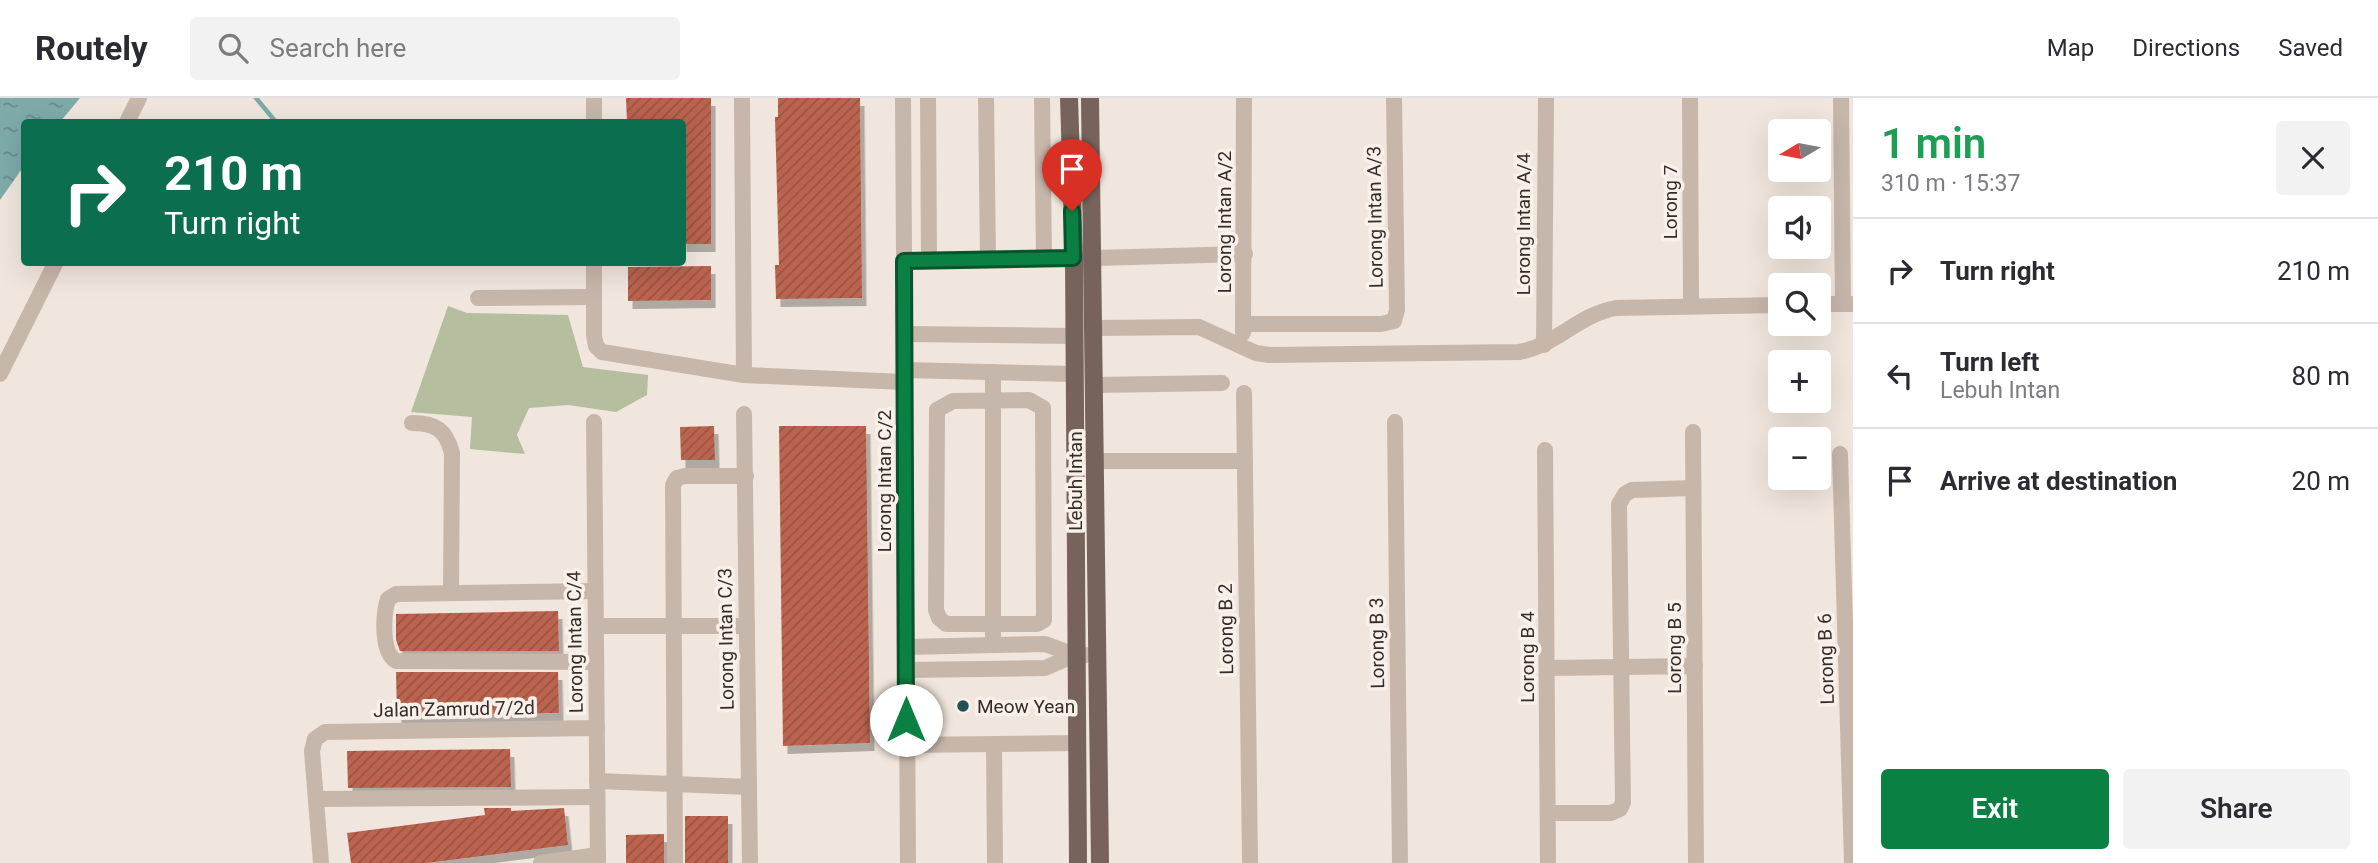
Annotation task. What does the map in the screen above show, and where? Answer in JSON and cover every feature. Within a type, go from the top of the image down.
[{"type":"main road","name":"Lebuh Intan","points":[[1069,98],[1074,336],[1078,863]]},
{"type":"main road","name":"Lebuh Intan","points":[[1090,98],[1100,863]]},
{"type":"street","points":[[128,119],[139,98]]},
{"type":"street","points":[[594,98],[594,119]]},
{"type":"street","points":[[742,98],[744,375]]},
{"type":"street","name":"Lorong Intan C/2","points":[[903,98],[908,863]]},
{"type":"street","points":[[928,98],[929,260]]},
{"type":"street","points":[[986,98],[988,260]]},
{"type":"street","points":[[1042,98],[1044,259]]},
{"type":"street","name":"Lorong Intan A/2","points":[[1240,346],[1245,324],[1244,98]]},
{"type":"street","name":"Lorong Intan A/3","points":[[1245,324],[1381,324],[1394,321],[1397,310],[1394,98]]},
{"type":"street","name":"Lorong 7","points":[[1690,98],[1691,306]]},
{"type":"street","points":[[1841,98],[1848,304]]},
{"type":"street","name":"Lorong Intan A/4","points":[[1544,345],[1545,100]]},
{"type":"street","points":[[1094,258],[1245,254]]},
{"type":"street","points":[[904,261],[1073,258]]},
{"type":"street","points":[[0,374],[54,266]]},
{"type":"street","points":[[594,266],[596,346],[602,352],[744,375],[904,376],[993,372],[1074,374]]},
{"type":"street","points":[[478,298],[594,297]]},
{"type":"street","points":[[1095,328],[1199,327],[1256,353],[1285,356],[1519,352],[1544,345],[1599,311],[1768,305]]},
{"type":"street","points":[[904,334],[1074,336]]},
{"type":"street","points":[[993,372],[993,645]]},
{"type":"street","points":[[1095,385],[1222,383]]},
{"type":"street","name":"Lorong B 2","points":[[1244,393],[1250,863]]},
{"type":"street","points":[[1028,400],[1043,408],[1045,614],[1044,620],[1037,624],[992,624],[946,624],[939,618],[936,596],[937,410],[953,401],[1028,400]]},
{"type":"street","name":"Lorong Intan C/3","points":[[744,414],[750,863]]},
{"type":"street","name":"Lorong Intan C/4","points":[[594,422],[598,859]]},
{"type":"street","name":"Lorong B 3","points":[[1395,422],[1400,863]]},
{"type":"street","points":[[412,423],[427,423],[440,428],[448,438],[452,453],[451,592]]},
{"type":"street","name":"Lorong B 5","points":[[1693,432],[1696,863]]},
{"type":"street","name":"Lorong B 4","points":[[1545,450],[1549,668],[1548,863]]},
{"type":"street","name":"Lorong B 6","points":[[1840,454],[1850,632],[1852,863]]},
{"type":"street","points":[[1096,461],[1245,461]]},
{"type":"street","points":[[676,863],[673,485],[677,478],[685,476],[746,476]]},
{"type":"street","points":[[1548,813],[1611,813],[1620,809],[1623,802],[1623,667],[1619,504],[1625,494],[1632,490],[1693,488]]},
{"type":"street","points":[[595,591],[396,594],[388,599],[384,609],[387,650],[396,661],[596,662]]},
{"type":"street","points":[[596,625],[747,626]]},
{"type":"street","points":[[1045,644],[1045,668]]},
{"type":"street","points":[[906,647],[1045,644],[1075,656]]},
{"type":"street","points":[[906,670],[1045,668],[1075,656],[1097,655]]},
{"type":"street","points":[[1549,668],[1695,666]]},
{"type":"street","name":"Jalan Zamrud 7/2d","points":[[316,799],[312,751],[315,739],[325,732],[597,728]]},
{"type":"street","points":[[906,745],[1076,743]]},
{"type":"street","points":[[994,744],[995,863]]},
{"type":"street","points":[[321,863],[316,799],[674,785],[749,787]]},
{"type":"street","points":[[541,863],[598,859]]},
{"type":"green space","points":[[448,306],[467,313],[568,315],[583,367],[648,375],[647,395],[616,412],[568,405],[529,408],[517,435],[525,454],[470,449],[472,417],[411,412]]},
{"type":"water","points":[[0,98],[80,98],[62,119],[21,119],[21,170],[0,200]]},
{"type":"building","points":[[626,98],[711,98],[711,244],[686,244],[686,119],[627,119]]},
{"type":"building","points":[[778,98],[860,98],[862,298],[776,299],[775,265],[779,265],[775,117],[778,117]]},
{"type":"building","points":[[711,266],[711,300],[628,301],[628,267]]},
{"type":"building","points":[[714,426],[715,460],[681,460],[680,427]]},
{"type":"building","points":[[779,426],[866,426],[870,743],[783,746]]},
{"type":"building","points":[[558,611],[559,651],[400,651],[396,640],[396,614]]},
{"type":"building","points":[[396,672],[558,672],[559,713],[397,716]]},
{"type":"building","points":[[510,749],[511,787],[348,788],[347,751]]},
{"type":"building","points":[[484,808],[511,808],[511,811],[564,808],[568,845],[427,863],[351,863],[347,833],[485,815]]},
{"type":"building","points":[[685,816],[728,816],[728,863],[685,863]]},
{"type":"building","points":[[664,834],[664,863],[626,863],[626,835]]},
{"type":"waterway","points":[[256,98],[274,119]]},
{"type":"place","name":"Meow Yean","points":[[963,706]]},
{"type":"route","points":[[906,720],[904,261],[1073,258],[1072,211]]}]
